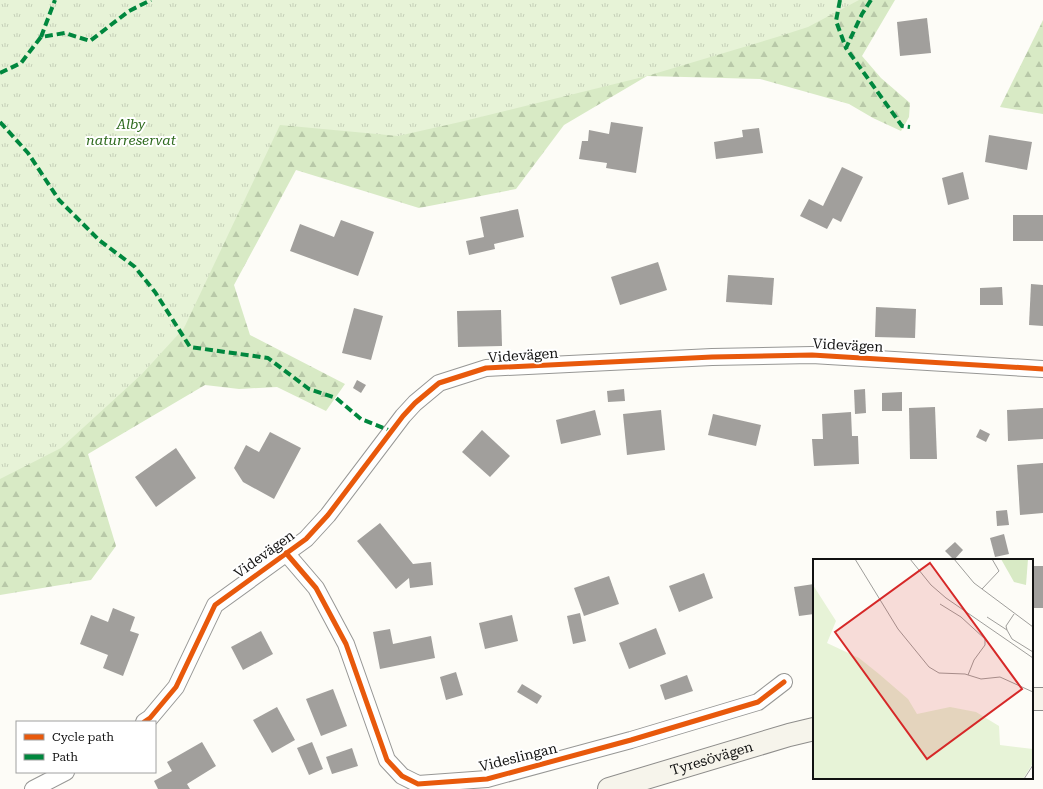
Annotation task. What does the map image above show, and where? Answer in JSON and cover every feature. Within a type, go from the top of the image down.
[{"type":"main road","name":"Tyresövägen","points":[[609,789],[789,735],[813,729]]},
{"type":"street","name":"Videvägen","points":[[146,721],[150,718],[176,686],[216,605],[306,539],[328,515],[391,431],[415,403],[439,383],[486,368],[712,356],[812,355],[1043,369]]},
{"type":"street","name":"Videslingan","points":[[286,553],[316,588],[346,644],[387,760],[402,776],[418,784],[487,779],[631,740],[758,702],[784,682]]},
{"type":"street","points":[[33,789],[64,773]]},
{"type":"green space","name":"Alby naturreservat","points":[[0,0],[895,0],[862,56],[881,78],[910,103],[909,117],[901,131],[873,118],[849,104],[760,79],[647,76],[564,125],[516,189],[419,208],[296,170],[234,285],[250,335],[345,384],[326,411],[277,387],[239,389],[205,385],[88,454],[116,546],[91,580],[0,595]]},
{"type":"green space","name":"Alby naturreservat","points":[[0,0],[859,0],[808,27],[647,76],[398,136],[280,125],[184,328],[142,374],[61,448],[0,479]]},
{"type":"green space","points":[[1043,20],[1043,114],[1000,107]]},
{"type":"building","points":[[927,18],[931,53],[900,56],[897,22]]},
{"type":"building","points":[[611,122],[643,127],[636,173],[606,168],[607,163],[579,159],[582,141],[588,141],[589,130],[609,134]]},
{"type":"building","points":[[759,128],[763,153],[716,159],[714,142],[743,137],[742,130]]},
{"type":"building","points":[[989,135],[1032,142],[1027,170],[985,162]]},
{"type":"building","points":[[842,167],[863,177],[841,222],[833,218],[827,229],[800,216],[809,199],[823,206]]},
{"type":"building","points":[[963,172],[969,199],[948,205],[942,178]]},
{"type":"building","points":[[518,209],[524,237],[494,244],[495,249],[469,255],[466,241],[484,237],[480,217]]},
{"type":"building","points":[[1013,215],[1043,215],[1043,241],[1013,241]]},
{"type":"building","points":[[341,220],[374,232],[358,276],[290,251],[300,224],[334,237]]},
{"type":"building","points":[[658,262],[667,290],[620,305],[611,277]]},
{"type":"building","points":[[728,275],[774,278],[772,305],[726,302]]},
{"type":"building","points":[[1031,284],[1043,285],[1043,326],[1029,325]]},
{"type":"building","points":[[1002,287],[1003,305],[980,305],[980,288]]},
{"type":"building","points":[[876,307],[916,309],[915,338],[875,337]]},
{"type":"building","points":[[354,308],[383,316],[371,360],[342,353]]},
{"type":"building","points":[[501,310],[502,346],[458,347],[457,311]]},
{"type":"building","points":[[357,380],[366,385],[361,393],[353,388]]},
{"type":"building","points":[[624,389],[625,401],[608,402],[607,391]]},
{"type":"building","points":[[865,389],[866,413],[855,414],[854,390]]},
{"type":"building","points":[[902,392],[902,411],[882,411],[882,393]]},
{"type":"building","points":[[935,407],[937,459],[910,459],[909,408]]},
{"type":"building","points":[[1043,408],[1043,439],[1008,441],[1007,410]]},
{"type":"building","points":[[595,410],[601,435],[561,444],[556,420]]},
{"type":"building","points":[[661,410],[665,450],[627,455],[623,414]]},
{"type":"building","points":[[851,412],[852,436],[858,436],[859,464],[814,466],[812,439],[823,439],[822,414]]},
{"type":"building","points":[[713,414],[761,425],[756,446],[708,435]]},
{"type":"building","points":[[980,429],[990,434],[986,442],[976,437]]},
{"type":"building","points":[[482,430],[510,456],[490,477],[462,452]]},
{"type":"building","points":[[270,432],[301,448],[274,499],[243,482],[234,468],[246,445],[259,452]]},
{"type":"building","points":[[176,448],[196,478],[156,507],[135,477]]},
{"type":"building","points":[[1043,463],[1043,513],[1020,515],[1017,465]]},
{"type":"building","points":[[1007,510],[1009,525],[997,526],[996,511]]},
{"type":"building","points":[[380,523],[413,564],[431,562],[433,585],[410,588],[409,578],[396,589],[357,541]]},
{"type":"building","points":[[1004,534],[1009,554],[995,557],[990,538]]},
{"type":"building","points":[[955,542],[963,550],[955,559],[945,551]]},
{"type":"building","points":[[1033,566],[1043,566],[1043,608],[1033,608]]},
{"type":"building","points":[[704,573],[713,598],[679,612],[669,586]]},
{"type":"building","points":[[609,576],[619,604],[584,616],[574,588]]},
{"type":"building","points":[[813,584],[813,614],[799,616],[794,587]]},
{"type":"building","points":[[113,608],[135,617],[130,631],[139,634],[123,676],[103,668],[108,655],[80,644],[91,615],[108,622]]},
{"type":"building","points":[[580,613],[586,641],[573,644],[567,616]]},
{"type":"building","points":[[512,615],[518,641],[485,649],[479,623]]},
{"type":"building","points":[[656,628],[666,654],[629,669],[619,643]]},
{"type":"building","points":[[390,629],[393,644],[431,636],[435,658],[380,669],[373,632]]},
{"type":"building","points":[[261,631],[273,654],[243,670],[231,647]]},
{"type":"building","points":[[456,672],[463,695],[446,700],[440,677]]},
{"type":"building","points":[[687,675],[693,691],[665,700],[660,685]]},
{"type":"building","points":[[522,684],[542,696],[537,704],[517,692]]},
{"type":"building","points":[[333,689],[347,726],[321,736],[306,699]]},
{"type":"building","points":[[277,707],[295,740],[272,753],[253,720]]},
{"type":"building","points":[[202,742],[216,766],[187,784],[190,789],[158,789],[154,781],[172,771],[167,762]]},
{"type":"building","points":[[312,742],[323,769],[309,775],[297,748]]},
{"type":"building","points":[[352,748],[358,766],[332,774],[326,757]]},
{"type":"marked path","points":[[41,37],[55,0]]},
{"type":"marked path","points":[[0,73],[21,63],[41,37],[65,33],[90,41],[129,11],[151,0]]},
{"type":"marked path","points":[[840,0],[836,21],[846,48]]},
{"type":"marked path","points":[[871,0],[862,14],[846,48],[902,126],[910,127]]},
{"type":"marked path","points":[[0,122],[28,153],[59,200],[99,240],[135,267],[155,292],[190,347],[268,358],[309,389],[336,398],[361,419],[391,431]]},
{"type":"cycle path","points":[[146,721],[150,718],[176,687],[215,605],[306,539],[328,515],[403,416],[415,403],[439,383],[486,368],[712,357],[812,355],[1043,369]]},
{"type":"cycle path","points":[[286,553],[316,588],[346,644],[387,760],[402,776],[418,784],[487,779],[631,740],[758,702],[784,682]]}]
